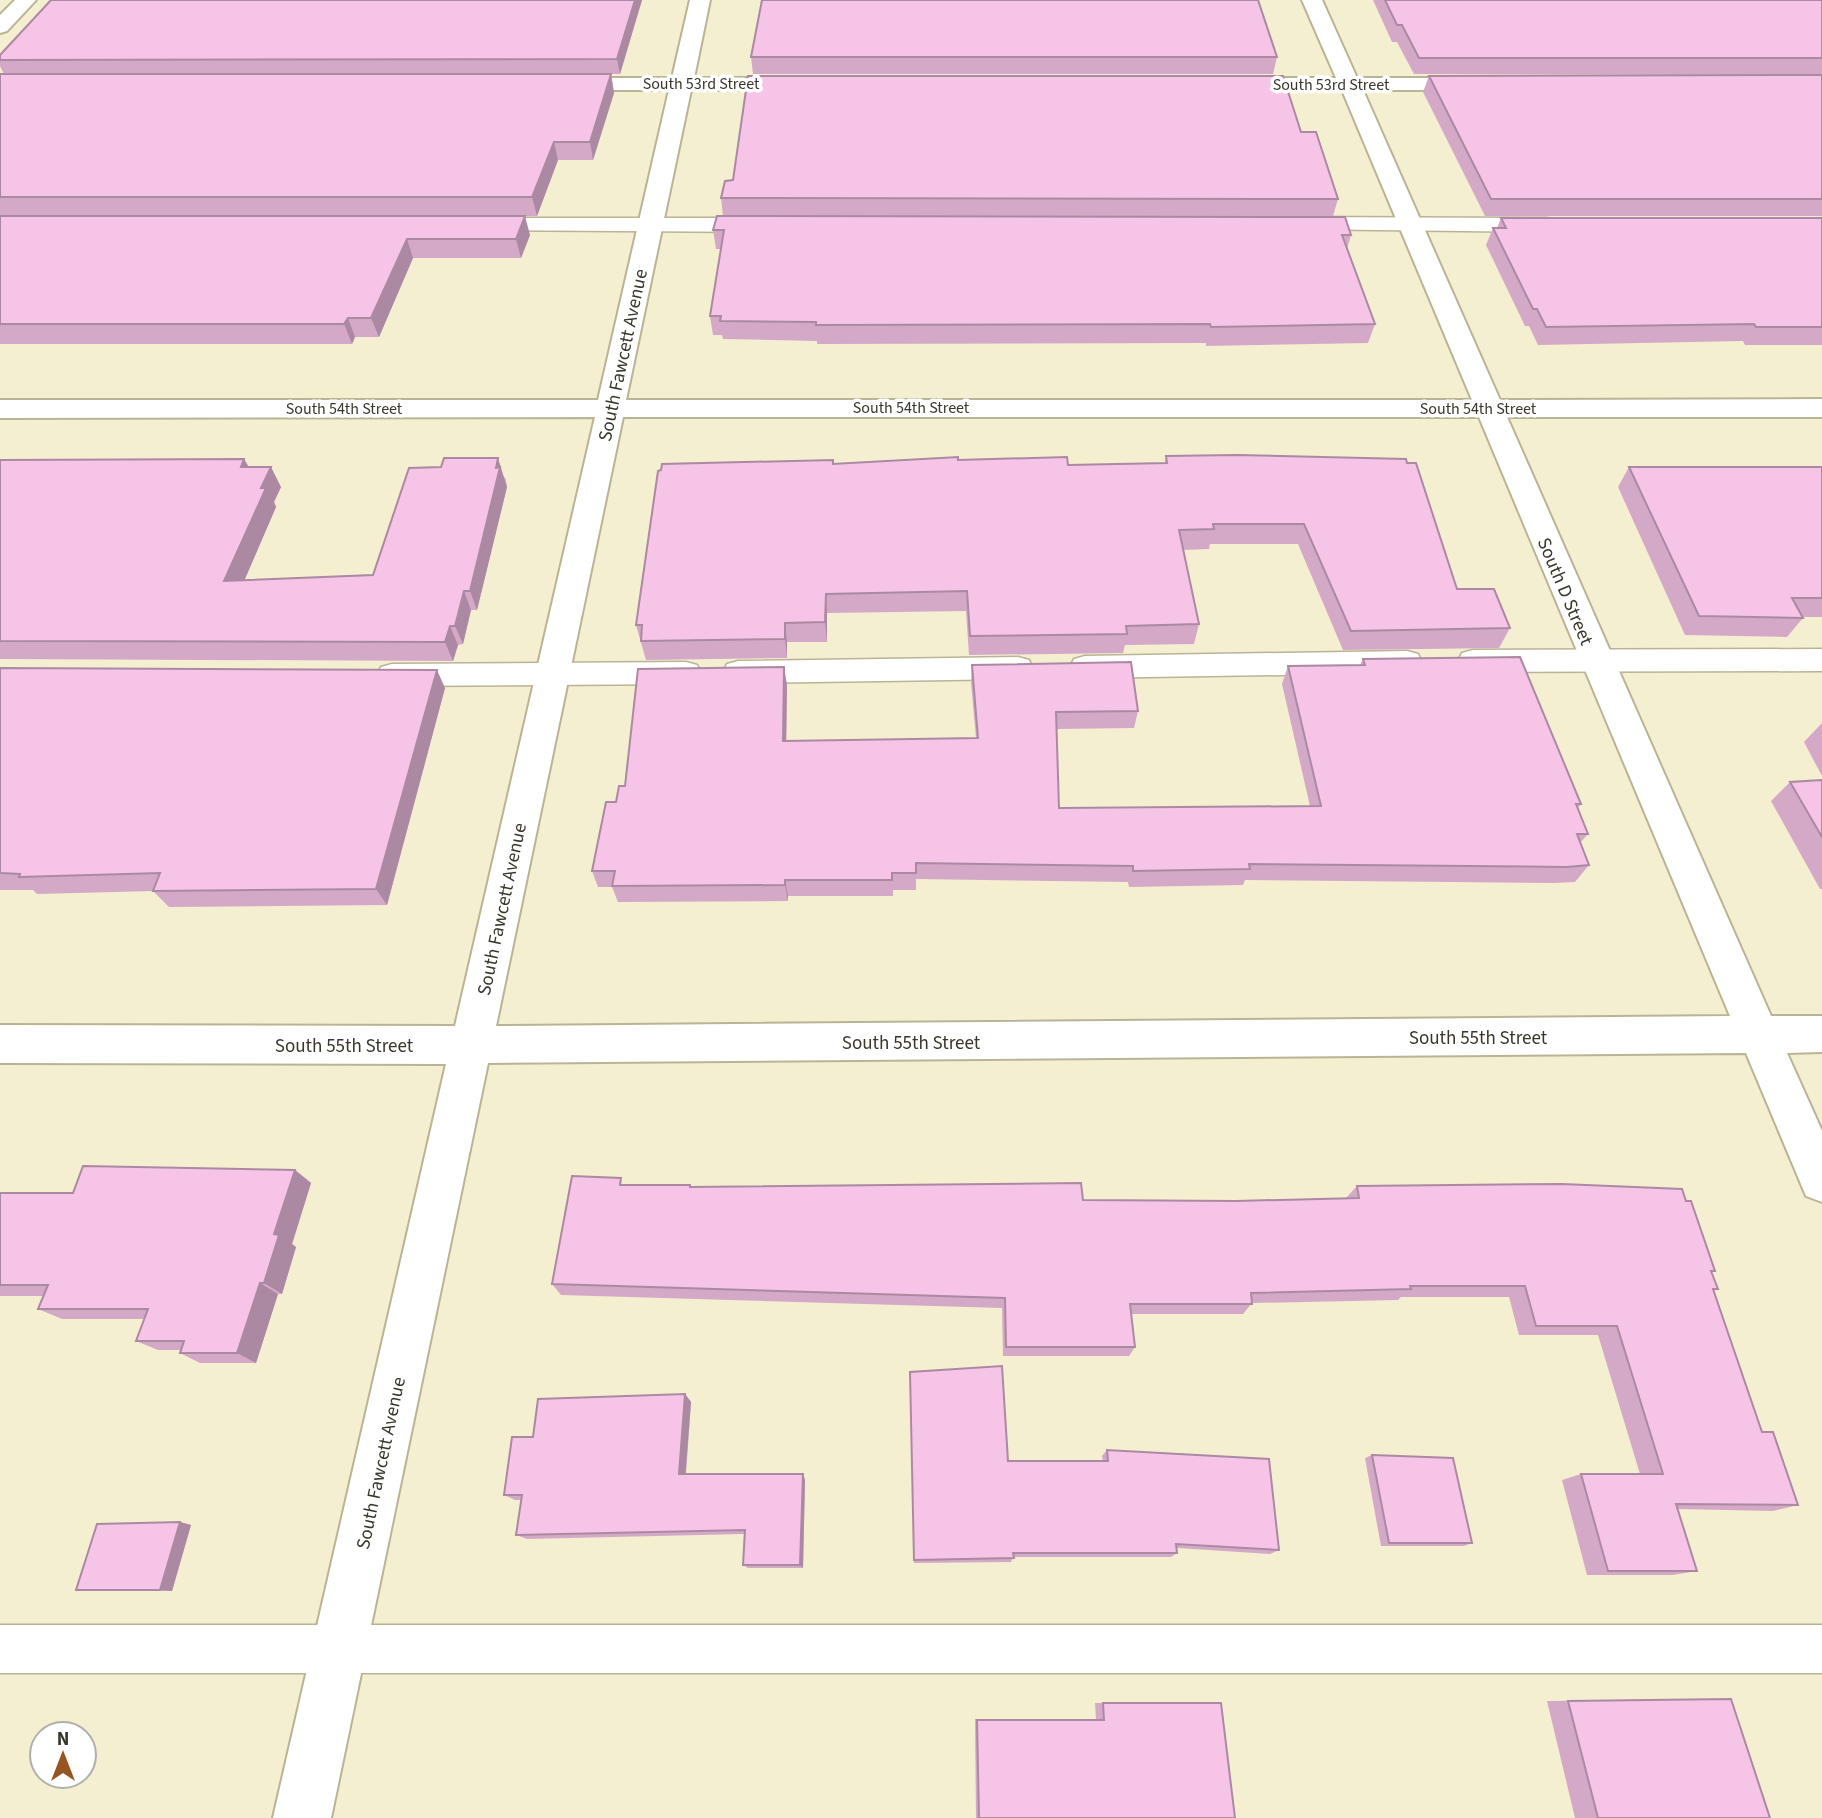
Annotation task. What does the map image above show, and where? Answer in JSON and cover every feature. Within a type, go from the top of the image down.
[{"type":"street","points":[[0,27],[26,0]]},
{"type":"street","name":"South Fawcett Avenue","points":[[302,1818],[700,0]]},
{"type":"street","name":"South D Street","points":[[1312,0],[1412,224],[1488,408],[1822,1181]]},
{"type":"street","name":"South 53rd Street","points":[[542,83],[821,83]]},
{"type":"street","name":"South 53rd Street","points":[[1210,84],[1502,84]]},
{"type":"street","name":"South 54th Street","points":[[0,409],[1822,408]]},
{"type":"street","name":"South 55th Street","points":[[0,1044],[471,1045],[1822,1034]]},
{"type":"lane","points":[[1274,224],[1562,225]]},
{"type":"lane","points":[[457,225],[789,225]]},
{"type":"lane","points":[[359,674],[552,675],[1596,660],[1822,660]]},
{"type":"lane","points":[[0,1649],[1822,1650]]},
{"type":"building","points":[[51,0],[635,0],[617,59],[0,60],[0,55]]},
{"type":"building","points":[[762,0],[1258,0],[1277,57],[751,57]]},
{"type":"building","points":[[1385,0],[1822,0],[1822,58],[1419,58],[1402,25],[1397,25]]},
{"type":"building","points":[[0,74],[611,74],[590,142],[554,142],[532,197],[0,197]]},
{"type":"building","points":[[1822,75],[1822,199],[1491,199],[1429,76]]},
{"type":"building","points":[[748,76],[1283,76],[1301,132],[1316,132],[1338,199],[721,198],[725,181],[733,180]]},
{"type":"building","points":[[0,216],[525,216],[516,239],[407,239],[371,318],[348,318],[344,324],[0,324]]},
{"type":"building","points":[[717,216],[1345,217],[1351,235],[1342,235],[1375,324],[1211,327],[1210,324],[816,325],[816,322],[720,321],[721,316],[710,316],[724,230],[713,230]]},
{"type":"building","points":[[1501,218],[1822,218],[1822,327],[1756,327],[1754,324],[1546,327],[1537,309],[1533,309],[1493,228],[1506,228]]},
{"type":"building","points":[[1166,456],[1406,459],[1407,463],[1416,463],[1457,589],[1494,589],[1510,628],[1351,631],[1304,524],[1213,524],[1214,529],[1179,530],[1199,624],[1126,626],[1127,634],[970,636],[967,591],[826,594],[825,622],[785,623],[785,639],[641,641],[642,625],[636,625],[658,471],[661,470],[662,464],[833,460],[833,464],[958,457],[958,460],[1067,457],[1068,465],[1167,463]]},
{"type":"building","points":[[444,458],[498,458],[496,468],[500,467],[470,591],[464,591],[455,626],[450,626],[445,642],[0,641],[0,460],[244,459],[241,467],[271,467],[261,488],[266,488],[224,581],[373,575],[409,468],[441,467]]},
{"type":"building","points":[[1629,467],[1822,467],[1822,598],[1792,598],[1803,618],[1699,616]]},
{"type":"building","points":[[1520,657],[1581,804],[1576,804],[1588,834],[1577,834],[1589,865],[1249,864],[1250,869],[1133,871],[1133,866],[916,863],[916,873],[892,873],[892,880],[785,880],[785,885],[612,886],[615,871],[592,871],[606,802],[616,802],[619,786],[625,786],[638,669],[784,667],[783,741],[978,738],[972,665],[1131,662],[1138,711],[1056,712],[1059,808],[1321,806],[1288,666],[1365,665],[1363,659]]},
{"type":"building","points":[[0,668],[437,670],[376,889],[153,891],[160,873],[19,877],[20,874],[0,873]]},
{"type":"building","points":[[1822,780],[1822,837],[1790,782]]},
{"type":"building","points":[[83,1166],[295,1170],[274,1234],[279,1235],[264,1283],[260,1283],[237,1353],[180,1353],[184,1341],[136,1341],[148,1309],[38,1309],[48,1285],[0,1285],[0,1193],[73,1193]]},
{"type":"building","points":[[572,1176],[621,1178],[620,1185],[690,1187],[1081,1183],[1083,1200],[1236,1201],[1359,1198],[1357,1186],[1562,1184],[1682,1189],[1686,1201],[1691,1201],[1715,1271],[1711,1271],[1718,1289],[1713,1289],[1762,1432],[1773,1432],[1798,1505],[1676,1504],[1697,1571],[1608,1571],[1581,1474],[1663,1474],[1617,1326],[1536,1326],[1525,1286],[1410,1286],[1411,1289],[1251,1293],[1252,1304],[1130,1304],[1135,1347],[1006,1347],[1005,1298],[552,1284]]},
{"type":"building","points":[[1002,1366],[1008,1461],[1108,1461],[1107,1450],[1269,1459],[1279,1550],[1176,1544],[1177,1553],[1013,1553],[1014,1558],[914,1560],[910,1372]]},
{"type":"building","points":[[685,1394],[679,1474],[803,1474],[800,1565],[743,1565],[745,1530],[516,1535],[522,1495],[504,1495],[512,1437],[533,1437],[538,1399]]},
{"type":"building","points":[[1372,1455],[1453,1458],[1472,1543],[1389,1543]]},
{"type":"building","points":[[180,1522],[160,1590],[76,1590],[97,1524]]},
{"type":"building","points":[[1731,1699],[1770,1818],[1598,1818],[1568,1701]]},
{"type":"building","points":[[1103,1703],[1221,1703],[1235,1818],[979,1818],[977,1720],[1104,1720]]}]
